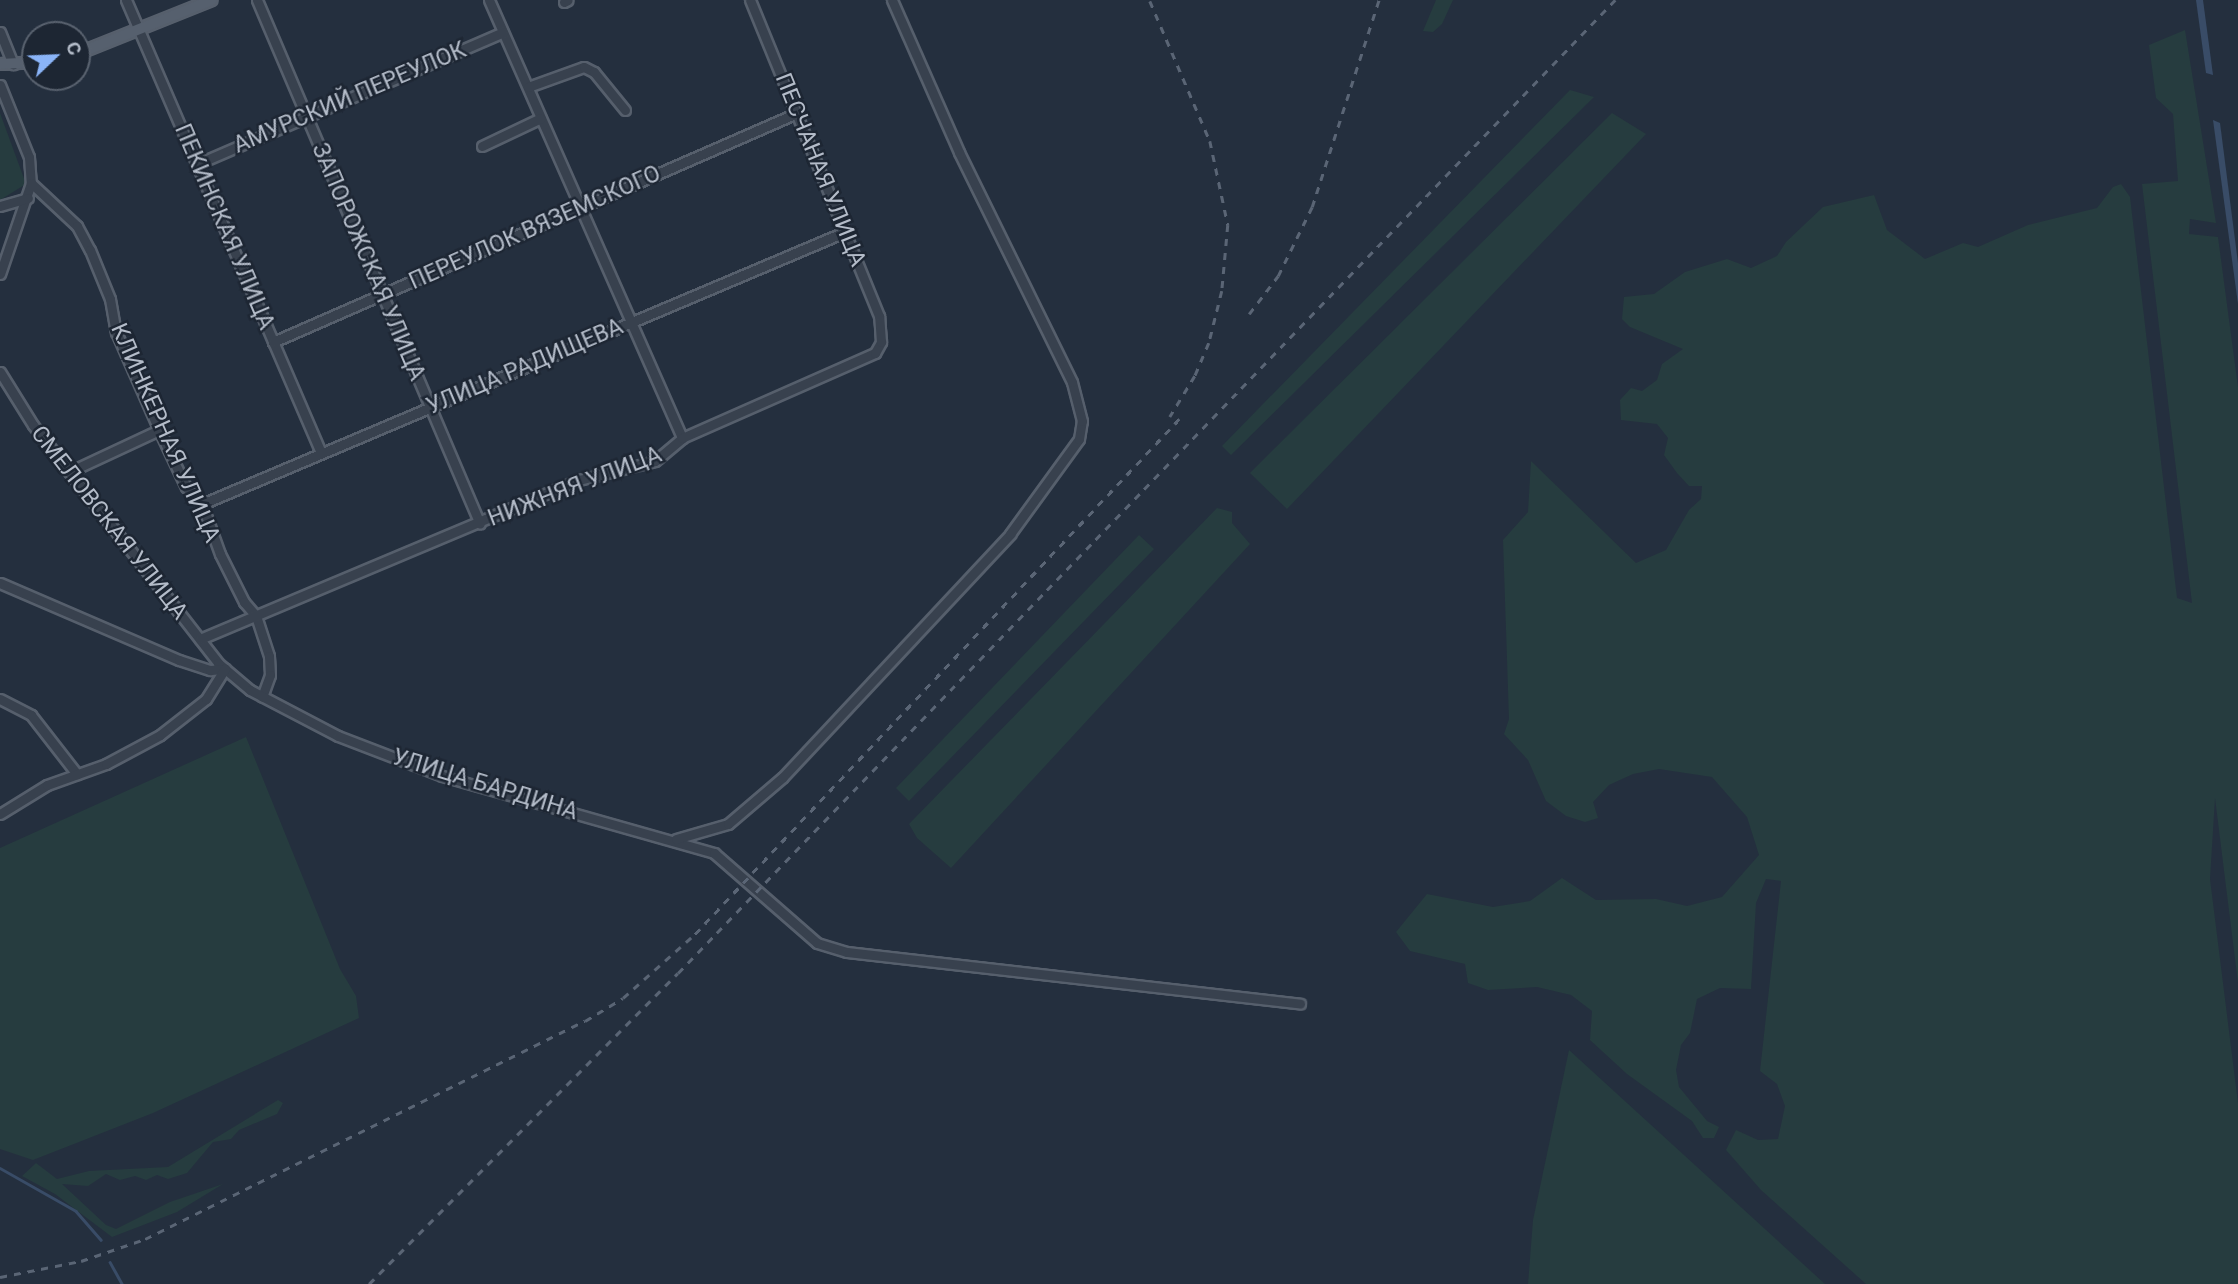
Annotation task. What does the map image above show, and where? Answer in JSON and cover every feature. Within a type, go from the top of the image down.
[{"type":"main road","points":[[91,49],[212,0]]},
{"type":"main road","points":[[0,65],[21,63]]},
{"type":"street","name":"ПЕКИНСКАЯ УЛИЦА","points":[[126,0],[321,453]]},
{"type":"street","name":"ЗАПОРОЖСКАЯ УЛИЦА","points":[[257,0],[480,524]]},
{"type":"street","points":[[489,0],[682,438]]},
{"type":"street","name":"ПЕСЧАНАЯ УЛИЦА","points":[[750,0],[847,230],[879,316],[881,342]]},
{"type":"street","points":[[671,840],[728,824],[783,777],[1010,534],[1079,439],[1082,421],[1072,382],[959,152],[892,0]]},
{"type":"street","points":[[0,32],[13,64]]},
{"type":"street","name":"АМУРСКИЙ ПЕРЕУЛОК","points":[[197,164],[503,32]]},
{"type":"street","points":[[528,87],[584,67],[594,72],[625,110]]},
{"type":"street","points":[[0,85],[29,157],[31,183],[0,274]]},
{"type":"street","name":"ПЕРЕУЛОК ВЯЗЕМСКОГО","points":[[274,342],[797,113]]},
{"type":"street","points":[[482,146],[541,118]]},
{"type":"street","name":"КЛИНКЕРНАЯ УЛИЦА","points":[[31,183],[77,226],[90,250],[110,299],[116,332],[159,430],[186,486],[202,504],[220,554],[256,616],[269,656],[270,675],[262,697]]},
{"type":"street","points":[[0,205],[28,198]]},
{"type":"street","name":"УЛИЦА РАДИЩЕВА","points":[[202,504],[847,230]]},
{"type":"street","name":"НИЖНЯЯ УЛИЦА","points":[[200,639],[480,524],[579,480],[655,461],[682,438],[866,360],[881,342]]},
{"type":"street","name":"СМЕЛОВСКАЯ УЛИЦА","points":[[0,372],[16,402],[225,670]]},
{"type":"street","points":[[69,472],[159,430]]},
{"type":"street","name":"УЛИЦА БАРДИНА","points":[[0,583],[187,663],[225,670],[262,697],[338,736],[442,776],[714,853],[817,943],[847,952],[1300,1004]]},
{"type":"street","points":[[0,814],[47,785],[124,756],[176,725],[206,699],[225,670]]},
{"type":"street","points":[[0,699],[31,715],[77,774]]},
{"type":"green space","points":[[1436,0],[1453,0],[1442,24],[1433,32],[1423,31]]},
{"type":"green space","points":[[2185,30],[2216,223],[2190,219],[2189,234],[2218,237],[2238,387],[2238,983],[2215,798],[2210,879],[2238,1103],[2238,1284],[1866,1284],[1761,1190],[1726,1150],[1736,1130],[1758,1140],[1778,1139],[1785,1106],[1777,1084],[1760,1071],[1781,881],[1766,879],[1756,903],[1751,989],[1720,988],[1697,999],[1690,1033],[1681,1045],[1676,1070],[1679,1087],[1707,1121],[1719,1127],[1714,1138],[1703,1138],[1692,1121],[1627,1074],[1590,1040],[1592,1011],[1571,995],[1537,987],[1488,990],[1468,983],[1465,964],[1410,951],[1396,932],[1427,894],[1493,907],[1530,901],[1562,878],[1596,900],[1656,899],[1687,906],[1722,897],[1759,855],[1747,817],[1712,777],[1659,769],[1633,774],[1609,785],[1593,802],[1598,818],[1585,822],[1566,816],[1546,801],[1528,760],[1504,734],[1509,719],[1503,540],[1528,512],[1531,461],[1636,563],[1666,550],[1689,510],[1701,499],[1702,486],[1689,486],[1677,473],[1664,455],[1668,438],[1657,424],[1621,420],[1620,400],[1631,388],[1642,391],[1657,380],[1662,364],[1683,349],[1630,327],[1622,319],[1624,297],[1654,294],[1685,272],[1727,259],[1751,268],[1777,256],[1786,242],[1823,207],[1874,195],[1887,230],[1925,259],[1963,243],[1978,247],[2028,225],[2097,208],[2113,187],[2121,184],[2130,197],[2177,598],[2192,603],[2142,184],[2178,181],[2173,114],[2156,98],[2149,45]]},
{"type":"green space","points":[[1570,90],[1594,97],[1231,455],[1222,446]]},
{"type":"green space","points":[[0,113],[26,184],[0,200]]},
{"type":"green space","points":[[1612,113],[1646,134],[1287,509],[1250,473]]},
{"type":"green space","points":[[1217,508],[1232,512],[1232,523],[1250,544],[951,868],[917,838],[909,824]]},
{"type":"green space","points":[[1139,535],[1154,549],[909,801],[896,788]]},
{"type":"green space","points":[[246,737],[340,969],[356,996],[359,1018],[153,1113],[33,1160],[0,1149],[0,848]]},
{"type":"green space","points":[[1569,1050],[1825,1284],[1528,1284],[1533,1220]]},
{"type":"green space","points":[[278,1100],[283,1103],[277,1114],[239,1130],[231,1139],[213,1142],[187,1173],[168,1179],[157,1175],[146,1180],[135,1176],[120,1180],[106,1174],[88,1186],[62,1184],[106,1225],[116,1229],[170,1202],[223,1184],[177,1212],[112,1237],[55,1194],[22,1176],[36,1163],[57,1179],[89,1171],[168,1167]]},
{"type":"water","points":[[2196,0],[2203,0],[2213,75],[2206,73]]},
{"type":"water","points":[[2213,120],[2220,123],[2238,263],[2238,304]]},
{"type":"waterway","points":[[0,1168],[76,1211],[101,1240]]},
{"type":"waterway","points":[[110,1262],[122,1284]]},
{"type":"railway","points":[[1249,314],[1278,276],[1312,207],[1379,0]]},
{"type":"railway","points":[[369,1284],[678,973],[1615,0]]},
{"type":"railway","points":[[1150,1],[1210,141],[1228,225],[1222,291],[1209,343],[1195,376],[1170,417]]},
{"type":"railway","points":[[0,1277],[81,1261],[145,1239],[585,1021],[623,998],[695,934],[1180,418]]}]
